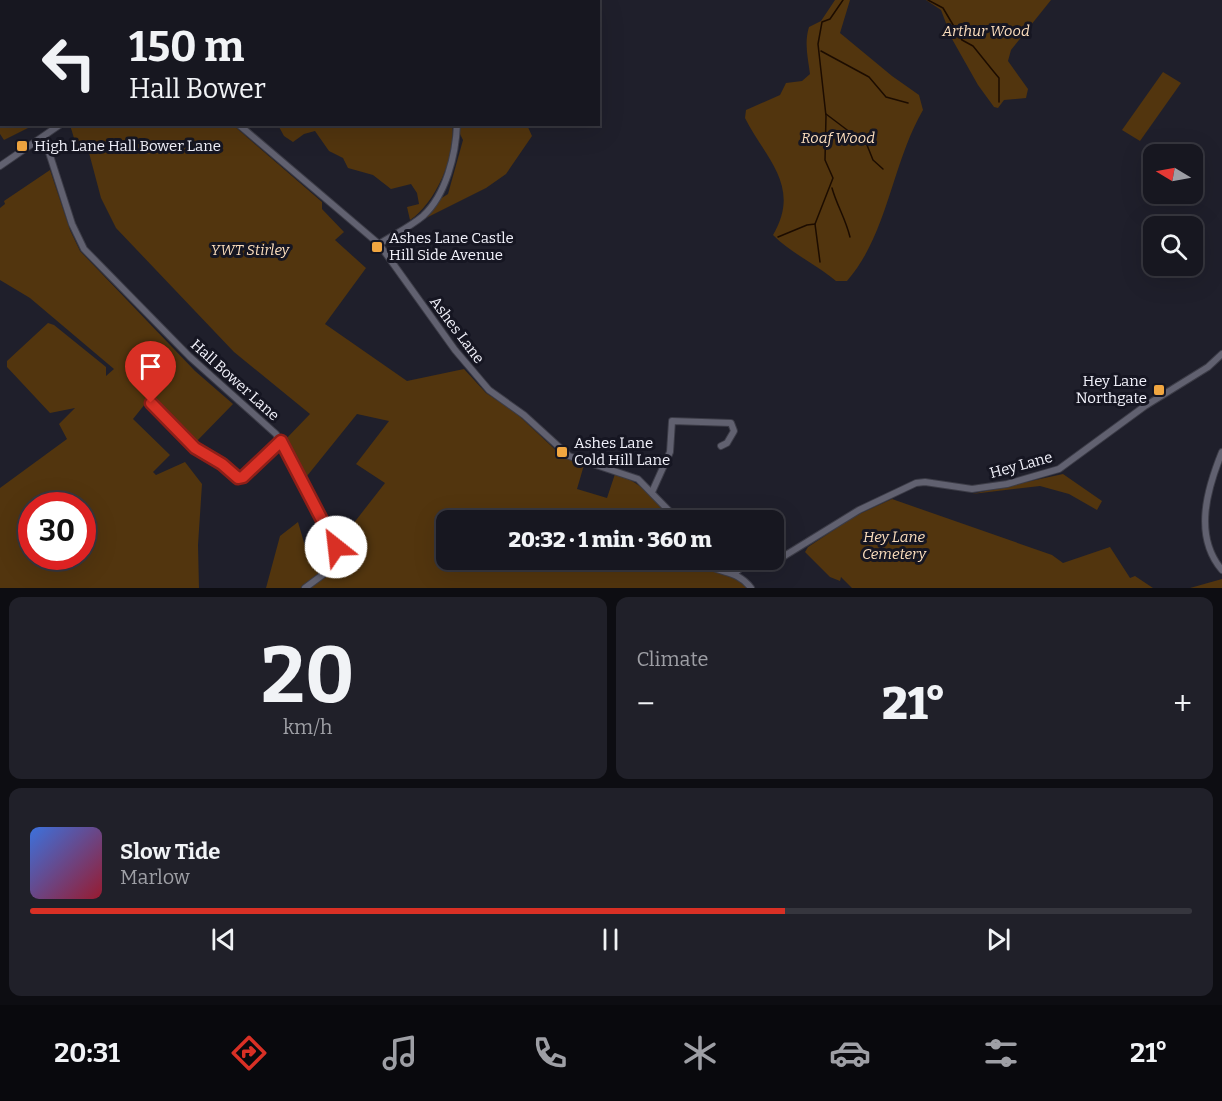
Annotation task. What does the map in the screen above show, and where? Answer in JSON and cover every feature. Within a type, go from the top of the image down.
[{"type":"street","points":[[0,166],[58,126]]},
{"type":"street","name":"Ashes Lane","points":[[240,126],[379,244],[455,350],[489,390],[524,415],[569,456],[638,479],[669,510]]},
{"type":"street","points":[[379,244],[421,217],[437,199],[452,154],[457,126]]},
{"type":"street","name":"Hall Bower Lane","points":[[44,136],[77,238],[84,249],[190,357],[281,441],[340,554],[340,562],[305,588]]},
{"type":"street","name":"Hey Lane","points":[[784,556],[860,510],[916,483],[925,482],[972,489],[1007,484],[1059,469],[1145,406],[1208,367],[1222,354]]},
{"type":"street","points":[[151,403],[195,448],[222,464],[238,478],[243,477],[281,441]]},
{"type":"street","points":[[652,492],[670,452],[672,421],[731,423],[734,431],[727,443],[721,446]]},
{"type":"street","points":[[1222,452],[1209,484],[1206,505],[1208,546],[1222,570]]},
{"type":"street","points":[[723,570],[743,578],[751,588]]},
{"type":"street","points":[[735,573],[738,570]]},
{"type":"green space","name":"Roaf Wood","points":[[835,0],[850,0],[840,33],[919,95],[923,110],[904,152],[872,242],[847,281],[836,281],[773,235],[781,218],[784,202],[782,187],[777,173],[745,118],[746,110],[780,95],[786,83],[802,81],[810,74],[807,56],[809,27],[821,21]]},
{"type":"green space","name":"Arthur Wood","points":[[926,0],[1051,0],[1011,50],[1008,61],[1028,89],[1026,98],[1004,100],[998,108],[994,107],[978,85],[952,39],[941,10]]},
{"type":"green space","points":[[1163,72],[1181,83],[1140,141],[1122,130]]},
{"type":"green space","points":[[0,126],[32,126],[4,140],[0,134]]},
{"type":"green space","name":"YWT Stirley","points":[[70,126],[234,126],[322,202],[322,209],[344,232],[335,240],[366,268],[325,324],[407,381],[464,369],[486,393],[516,413],[563,457],[584,465],[577,489],[607,498],[615,474],[633,481],[664,510],[436,510],[436,570],[709,570],[736,575],[749,588],[308,588],[343,561],[344,549],[339,542],[385,483],[356,464],[389,421],[357,414],[303,481],[284,441],[310,414],[234,352],[116,228],[101,198],[88,149],[77,148]]},
{"type":"green space","points":[[279,126],[452,126],[453,136],[448,164],[436,191],[428,203],[410,220],[407,207],[419,204],[417,193],[411,184],[391,189],[373,175],[348,168],[343,158],[329,151],[315,131],[304,134],[293,142],[284,136]]},
{"type":"green space","points":[[460,126],[527,126],[532,136],[506,174],[486,188],[424,219],[440,199],[448,194],[463,140]]},
{"type":"green space","points":[[50,170],[70,230],[80,251],[195,371],[233,404],[194,444],[149,399],[133,419],[170,455],[153,472],[156,475],[185,462],[202,484],[198,545],[199,588],[0,588],[0,488],[67,439],[59,424],[75,408],[50,413],[7,367],[7,361],[48,323],[54,325],[106,367],[106,376],[114,369],[30,298],[0,280],[0,208],[5,204],[4,201]]},
{"type":"green space","points":[[1063,474],[1102,501],[1097,510],[1069,494],[1040,486],[972,494]]},
{"type":"green space","name":"Hey Lane Cemetery","points":[[892,499],[1052,555],[1063,563],[1110,547],[1130,578],[1135,576],[1153,588],[852,588],[841,577],[840,581],[830,577],[805,552],[808,547],[855,516]]},
{"type":"green space","points":[[298,522],[305,546],[338,560],[306,583],[303,588],[266,588],[280,536]]},
{"type":"green space","points":[[1222,579],[1222,588],[1190,588]]},
{"type":"waterway","points":[[778,237],[815,224],[833,178],[825,160],[826,116],[818,44],[822,22],[830,19],[843,0]]},
{"type":"waterway","points":[[928,0],[943,8],[962,40],[973,46],[999,78],[999,102]]},
{"type":"waterway","points":[[821,51],[869,77],[886,97],[908,103]]},
{"type":"waterway","points":[[826,114],[867,145],[873,160],[883,169]]},
{"type":"waterway","points":[[832,188],[850,237]]},
{"type":"waterway","points":[[815,224],[820,262]]},
{"type":"place","name":"High Lane Hall Bower Lane","points":[[22,146]]},
{"type":"place","name":"Ashes Lane Castle Hill Side Avenue","points":[[377,247]]},
{"type":"place","name":"Hey Lane Northgate","points":[[1159,390]]},
{"type":"place","name":"Ashes Lane Cold Hill Lane","points":[[562,452]]},
{"type":"route","points":[[151,403],[195,448],[222,464],[238,478],[243,477],[281,441],[336,547]]}]
